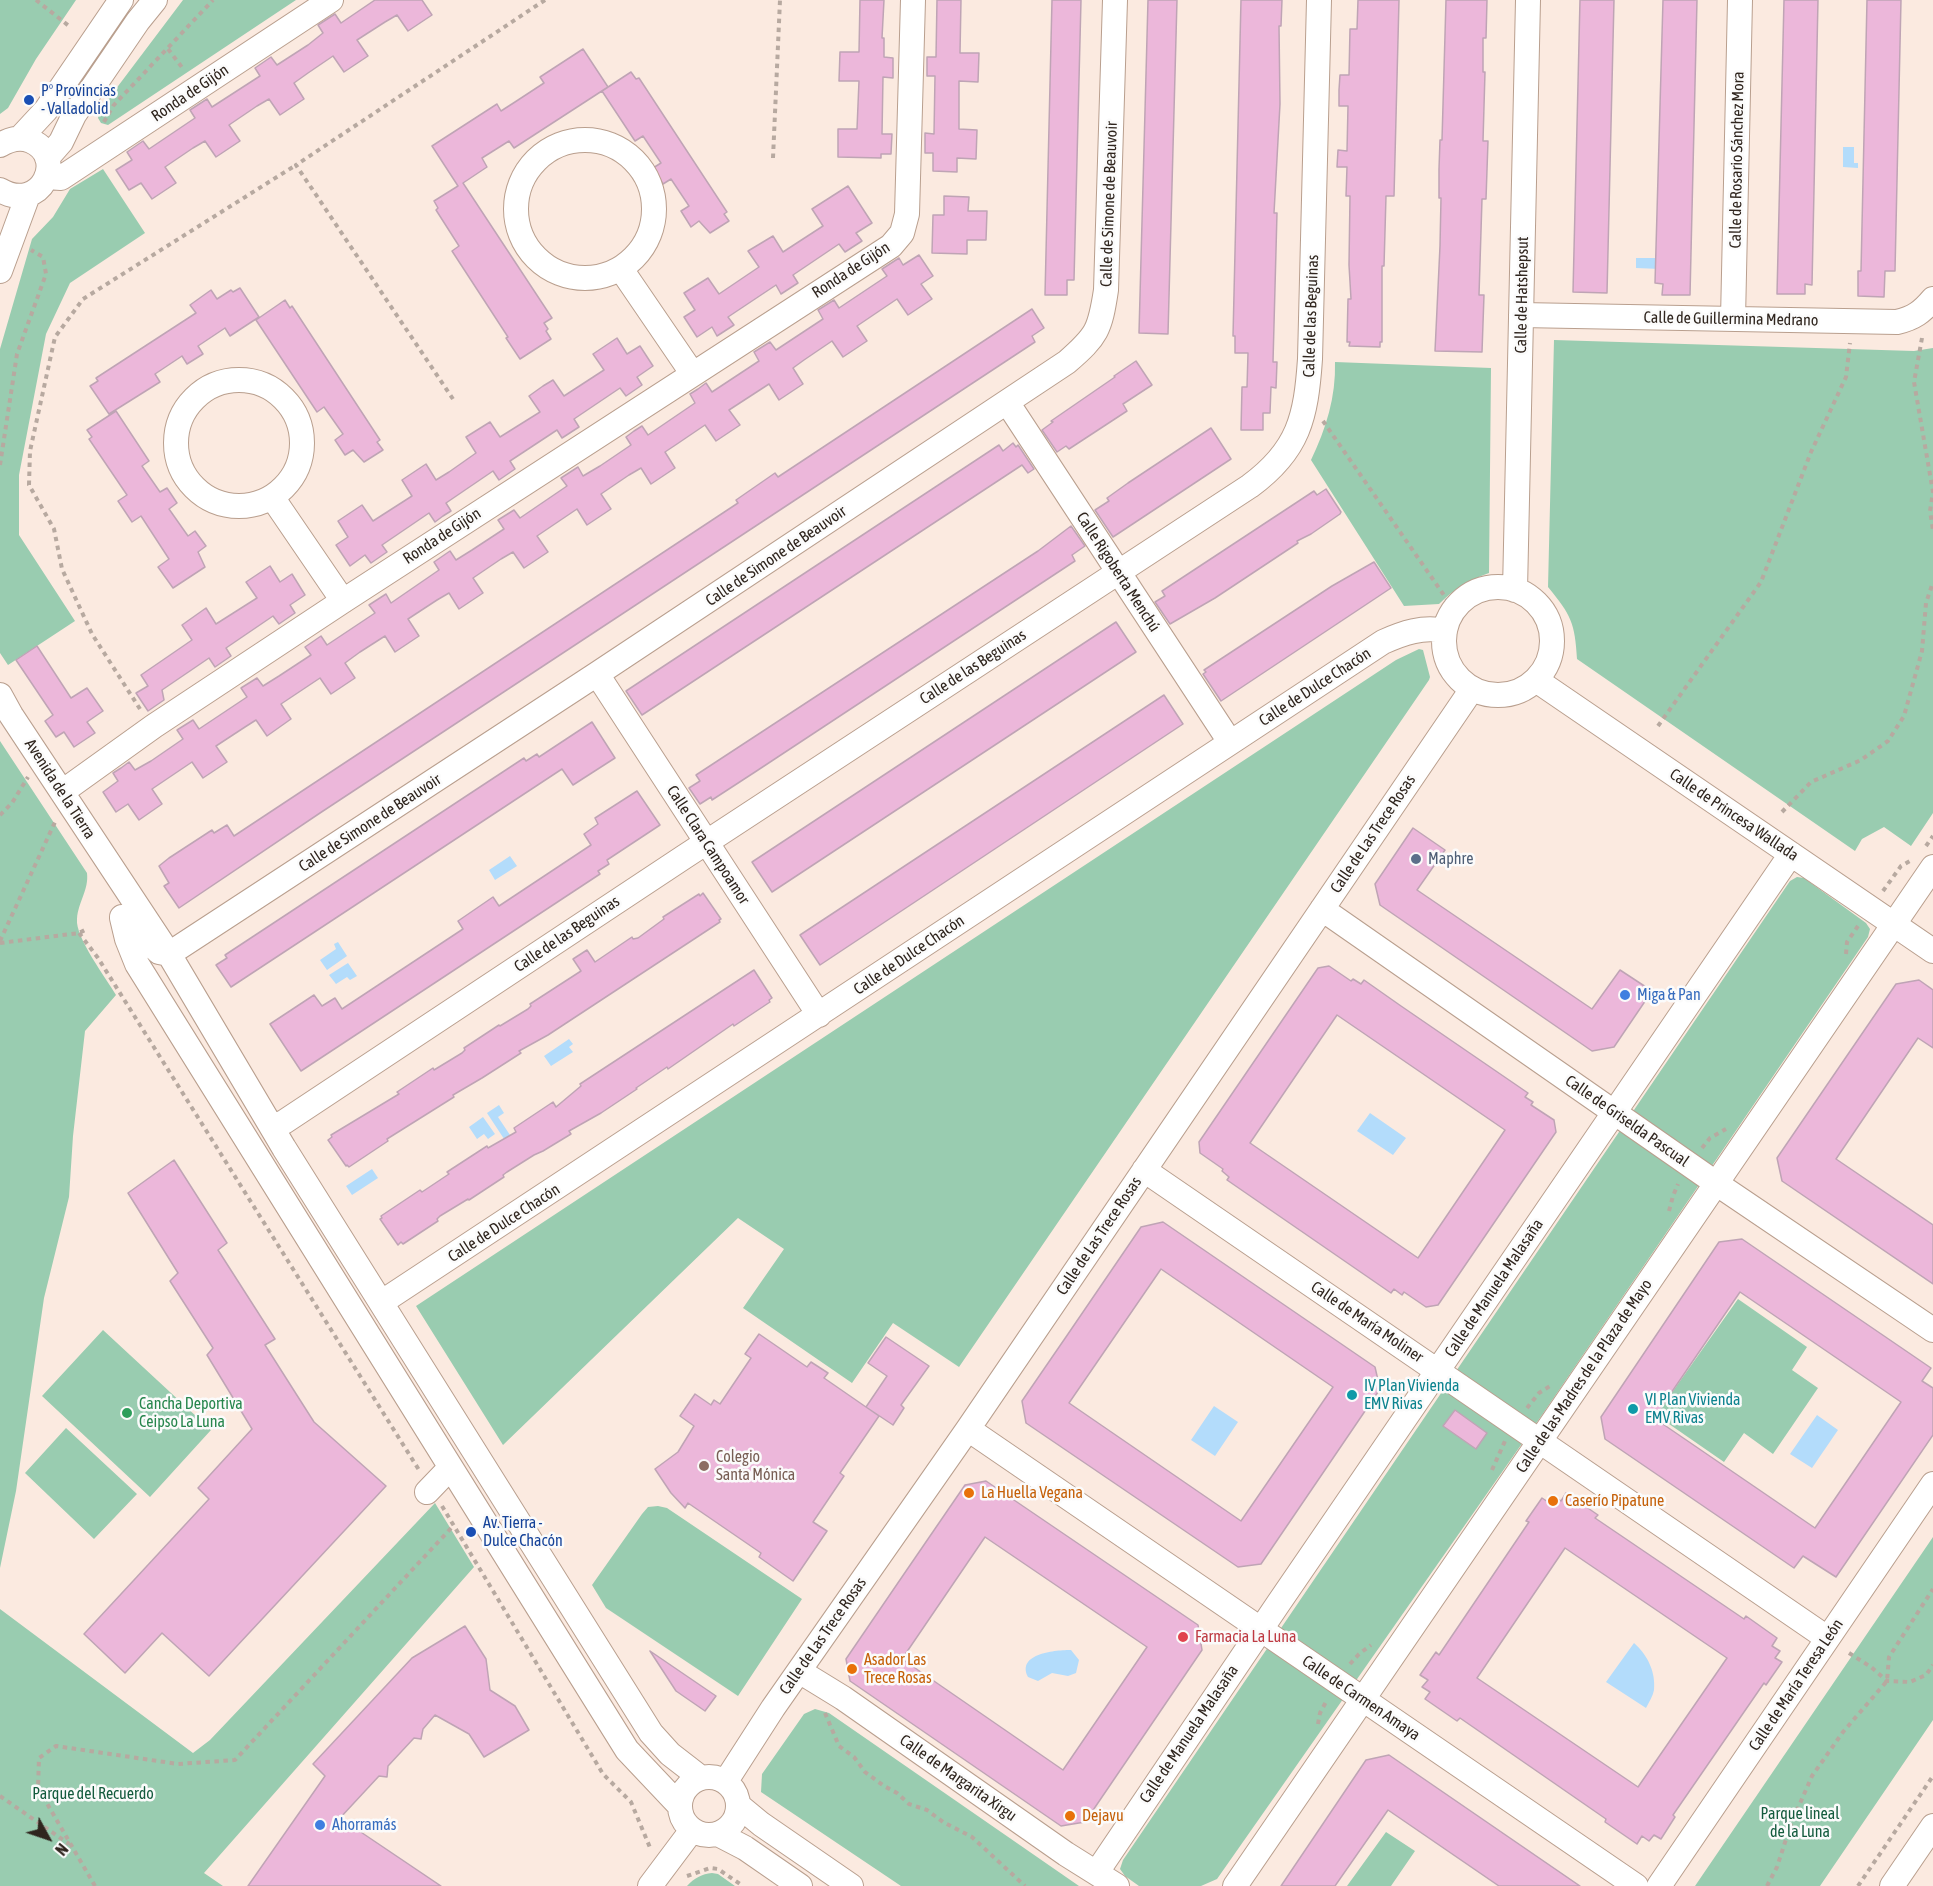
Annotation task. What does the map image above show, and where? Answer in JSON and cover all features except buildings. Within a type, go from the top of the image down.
[{"type":"street","points":[[74,67],[84,30],[108,0]]},
{"type":"street","points":[[10,141],[46,110],[121,0]]},
{"type":"street","points":[[0,190],[18,197],[28,195],[42,185],[47,168],[74,115],[138,21],[155,0]]},
{"type":"street","name":"Ronda de Gijón","points":[[47,168],[61,178],[331,0]]},
{"type":"street","name":"Ronda de Gijón","points":[[62,792],[154,726],[343,601],[891,246],[902,233],[907,214],[913,0]]},
{"type":"street","name":"Calle de Simone de Beauvoir","points":[[169,954],[1007,402],[1067,362],[1091,341],[1102,318],[1106,290],[1115,0]]},
{"type":"street","name":"Calle de las Beguinas","points":[[272,1127],[284,1122],[1118,572],[1264,475],[1281,458],[1301,423],[1307,399],[1319,0]]},
{"type":"street","name":"Calle de Hatshepsut","points":[[1515,590],[1528,0]]},
{"type":"street","name":"Calle de Rosario Sánchez Mora","points":[[1733,319],[1740,0]]},
{"type":"street","points":[[583,140],[606,143],[626,153],[642,169],[652,190],[655,212],[650,234],[638,254],[621,268],[599,277],[576,278],[545,265],[536,258],[523,239],[516,217],[518,194],[526,173],[542,156],[561,144],[583,140]]},
{"type":"street","points":[[10,141],[37,144],[43,150],[47,168]]},
{"type":"street","points":[[0,271],[28,195]]},
{"type":"street","points":[[621,268],[692,373]]},
{"type":"street","name":"Calle de Guillermina Medrano","points":[[1521,315],[1898,322],[1912,319],[1933,299]]},
{"type":"street","points":[[244,379],[263,384],[280,394],[293,410],[301,428],[302,448],[297,467],[287,484],[272,497],[253,505],[233,506],[214,502],[197,491],[184,476],[177,458],[175,438],[177,428],[190,401],[205,388],[224,381],[244,379]]},
{"type":"street","name":"Calle Rigoberta Menchú","points":[[1007,402],[1230,742]]},
{"type":"street","points":[[272,497],[343,601]]},
{"type":"street","points":[[1497,587],[1515,590],[1529,597],[1540,608],[1550,629],[1551,652],[1536,680],[1522,690],[1505,695],[1488,695],[1472,689],[1458,679],[1448,665],[1444,648],[1444,631],[1451,614],[1463,600],[1479,591],[1497,587]]},
{"type":"street","name":"Calle de Dulce Chacón","points":[[381,1302],[1383,642],[1403,632],[1434,629],[1444,631]]},
{"type":"street","name":"Calle Clara Campoamor","points":[[597,674],[819,1015]]},
{"type":"street","name":"Calle de Princesa Wallada","points":[[1536,680],[1933,951]]},
{"type":"street","name":"Calle de Las Trece Rosas","points":[[726,1781],[1472,689]]},
{"type":"street","name":"Avenida de la Tierra","points":[[4,707],[169,954],[272,1127],[651,1733],[670,1754],[701,1778]]},
{"type":"street","name":"Calle de Manuela Malasaña","points":[[1097,1872],[1791,854]]},
{"type":"street","points":[[108,863],[127,939],[137,964],[627,1750],[680,1805]]},
{"type":"street","name":"Calle de las Madres de la Plaza de Mayo","points":[[1235,1886],[1933,867]]},
{"type":"street","name":"Calle de Griselda Pascual","points":[[1322,909],[1716,1183],[1933,1330]]},
{"type":"street","points":[[122,917],[159,952],[169,954]]},
{"type":"street","name":"Calle de María Moliner","points":[[1144,1170],[1827,1638]]},
{"type":"street","name":"Calle de Carmen Amaya","points":[[968,1429],[1636,1886]]},
{"type":"street","points":[[429,1490],[450,1468]]},
{"type":"street","name":"Calle de María Teresa León","points":[[1659,1886],[1933,1484]]},
{"type":"street","name":"Calle de Margarita Xirgu","points":[[799,1671],[843,1698],[1066,1854],[1117,1886]]},
{"type":"street","points":[[709,1776],[726,1781],[736,1796],[738,1805],[733,1822],[718,1833],[709,1835],[692,1830],[681,1815],[680,1805],[686,1788],[692,1781],[709,1776]]},
{"type":"street","points":[[738,1805],[761,1824],[851,1886]]},
{"type":"street","points":[[1892,1886],[1933,1826]]},
{"type":"street","points":[[650,1886],[692,1830]]},
{"type":"street","points":[[718,1833],[745,1848],[800,1886]]},
{"type":"path","points":[[36,0],[69,26]]},
{"type":"path","points":[[105,130],[104,121],[112,106],[213,0]]},
{"type":"path","points":[[143,714],[92,634],[62,569],[54,529],[29,485],[30,451],[55,337],[83,299],[296,165],[545,0]]},
{"type":"path","points":[[773,158],[780,0]]},
{"type":"path","points":[[168,49],[188,75]]},
{"type":"path","points":[[296,165],[453,399]]},
{"type":"path","points":[[0,465],[17,354],[46,274],[43,257],[25,246]]},
{"type":"path","points":[[1922,338],[1914,382],[1933,492],[1930,511],[1933,530]]},
{"type":"path","points":[[1658,726],[1761,582],[1811,452],[1846,377],[1850,342]]},
{"type":"path","points":[[1323,420],[1448,601]]},
{"type":"path","points":[[1782,812],[1811,782],[1861,760],[1888,741],[1904,716],[1922,651],[1926,603],[1933,582]]},
{"type":"path","points":[[0,815],[12,803],[29,777]]},
{"type":"path","points":[[0,942],[56,819]]},
{"type":"path","points":[[1858,900],[1863,894],[1875,902],[1901,866],[1920,855],[1933,836]]},
{"type":"path","points":[[0,942],[79,933],[87,929]]},
{"type":"path","points":[[79,933],[98,958],[429,1490],[455,1524],[603,1774],[631,1802],[653,1856]]},
{"type":"path","points":[[95,1886],[38,1788],[39,1758],[56,1746],[178,1764],[235,1760],[455,1524]]},
{"type":"path","points":[[1767,1886],[1777,1867],[1791,1824],[1812,1776],[1843,1732],[1887,1681],[1888,1657],[1933,1590]]},
{"type":"path","points":[[1849,1653],[1887,1681],[1910,1682],[1926,1675],[1933,1665]]},
{"type":"path","points":[[821,1704],[839,1746],[854,1757],[865,1772],[897,1793],[909,1804],[927,1810],[972,1838],[1024,1886]]},
{"type":"path","points":[[1858,1886],[1933,1776]]},
{"type":"path","points":[[0,1796],[72,1846]]},
{"type":"path","points":[[702,1869],[718,1869],[743,1886]]},
{"type":"green space","points":[[0,0],[76,0],[36,59],[8,108],[0,114]]},
{"type":"green space","points":[[183,0],[296,0],[108,125],[101,123],[98,118],[100,110]]},
{"type":"green space","points":[[103,169],[145,233],[70,283],[46,334],[19,475],[19,535],[75,621],[8,665],[0,653],[0,349],[32,239],[53,217],[70,189]]},
{"type":"green space","points":[[1554,340],[1914,351],[1933,348],[1933,813],[1911,846],[1884,827],[1862,839],[1855,851],[1577,659],[1575,636],[1570,620],[1548,587]]},
{"type":"green space","points":[[1335,362],[1491,368],[1489,573],[1462,586],[1439,604],[1404,606],[1311,460],[1329,412],[1334,388]]},
{"type":"green space","points":[[1419,649],[1423,650],[1429,680],[959,1367],[893,1323],[852,1383],[743,1308],[784,1249],[738,1218],[503,1445],[416,1306],[1396,660]]},
{"type":"green space","points":[[0,741],[87,873],[77,919],[78,927],[86,946],[116,995],[85,1031],[73,1136],[69,1197],[44,1298],[16,1491],[0,1568]]},
{"type":"green space","points":[[1797,877],[1804,878],[1866,923],[1870,929],[1868,937],[1542,1415],[1217,1879],[1201,1886],[1139,1886],[1125,1876],[1120,1869],[1123,1860],[1790,881]]},
{"type":"green space","points":[[1738,1299],[1807,1347],[1792,1370],[1818,1388],[1773,1454],[1744,1433],[1724,1462],[1656,1415]]},
{"type":"green space","name":"Cancha Deportiva Ceipso La Luna","points":[[103,1330],[211,1430],[150,1497],[42,1396]]},
{"type":"green space","points":[[66,1428],[137,1494],[94,1539],[25,1473]]},
{"type":"green space","name":"Parque del Recuerdo","points":[[435,1503],[474,1567],[204,1873],[223,1886],[0,1886],[0,1609],[193,1753],[210,1740]]},
{"type":"green space","points":[[648,1507],[667,1508],[802,1599],[738,1696],[606,1608],[592,1585],[642,1514]]},
{"type":"green space","name":"Parque lineal de la Luna","points":[[1933,1537],[1933,1720],[1820,1886],[1695,1886]]},
{"type":"green space","points":[[815,1709],[829,1713],[1079,1886],[901,1886],[761,1792],[762,1774],[804,1714]]},
{"type":"green space","points":[[1386,1832],[1415,1851],[1391,1886],[1347,1886]]},
{"type":"green space","points":[[712,1873],[718,1874],[735,1886],[687,1886],[698,1877]]},
{"type":"water","points":[[1843,147],[1854,147],[1854,163],[1858,163],[1858,168],[1843,167]]},
{"type":"water","points":[[1636,258],[1661,258],[1660,269],[1636,268]]},
{"type":"water","points":[[510,856],[517,866],[495,880],[489,870]]},
{"type":"water","points":[[338,942],[347,956],[327,970],[320,960],[336,949],[334,944]]},
{"type":"water","points":[[348,963],[357,976],[350,980],[347,977],[336,984],[329,975]]},
{"type":"water","points":[[569,1039],[573,1044],[569,1047],[573,1052],[551,1066],[544,1056]]},
{"type":"water","points":[[499,1105],[504,1113],[498,1117],[514,1141],[508,1145],[487,1113]]},
{"type":"water","points":[[1370,1113],[1406,1138],[1393,1155],[1357,1131]]},
{"type":"water","points":[[483,1117],[495,1134],[488,1139],[484,1134],[477,1139],[469,1127]]},
{"type":"water","points":[[372,1169],[378,1178],[352,1195],[346,1186]]},
{"type":"water","points":[[1214,1406],[1238,1422],[1215,1456],[1191,1440]]},
{"type":"water","points":[[1817,1415],[1838,1430],[1812,1468],[1790,1454]]},
{"type":"water","points":[[1634,1643],[1647,1658],[1654,1677],[1653,1692],[1646,1708],[1606,1682]]},
{"type":"water","points":[[1071,1650],[1079,1660],[1076,1673],[1068,1676],[1052,1673],[1038,1681],[1028,1677],[1026,1669],[1033,1658],[1048,1652]]},
{"type":"place","name":"Pº Provincias - Valladolid","points":[[29,100]]},
{"type":"place","name":"Maphre","points":[[1416,859]]},
{"type":"place","name":"Miga & Pan","points":[[1625,995]]},
{"type":"place","name":"IV Plan Vivienda EMV Rivas","points":[[1352,1395]]},
{"type":"place","name":"VI Plan Vivienda EMV Rivas","points":[[1633,1409]]},
{"type":"place","name":"Cancha Deportiva Ceipso La Luna","points":[[127,1413]]},
{"type":"place","name":"Colegio Santa Mónica","points":[[704,1466]]},
{"type":"place","name":"La Huella Vegana","points":[[969,1493]]},
{"type":"place","name":"Caserío Pipatune","points":[[1553,1501]]},
{"type":"place","name":"Av. Tierra - Dulce Chacón","points":[[471,1532]]},
{"type":"place","name":"Farmacia La Luna","points":[[1183,1637]]},
{"type":"place","name":"Asador Las Trece Rosas","points":[[852,1669]]},
{"type":"place","name":"Dejavu","points":[[1070,1816]]},
{"type":"place","name":"Ahorramás","points":[[320,1825]]}]
